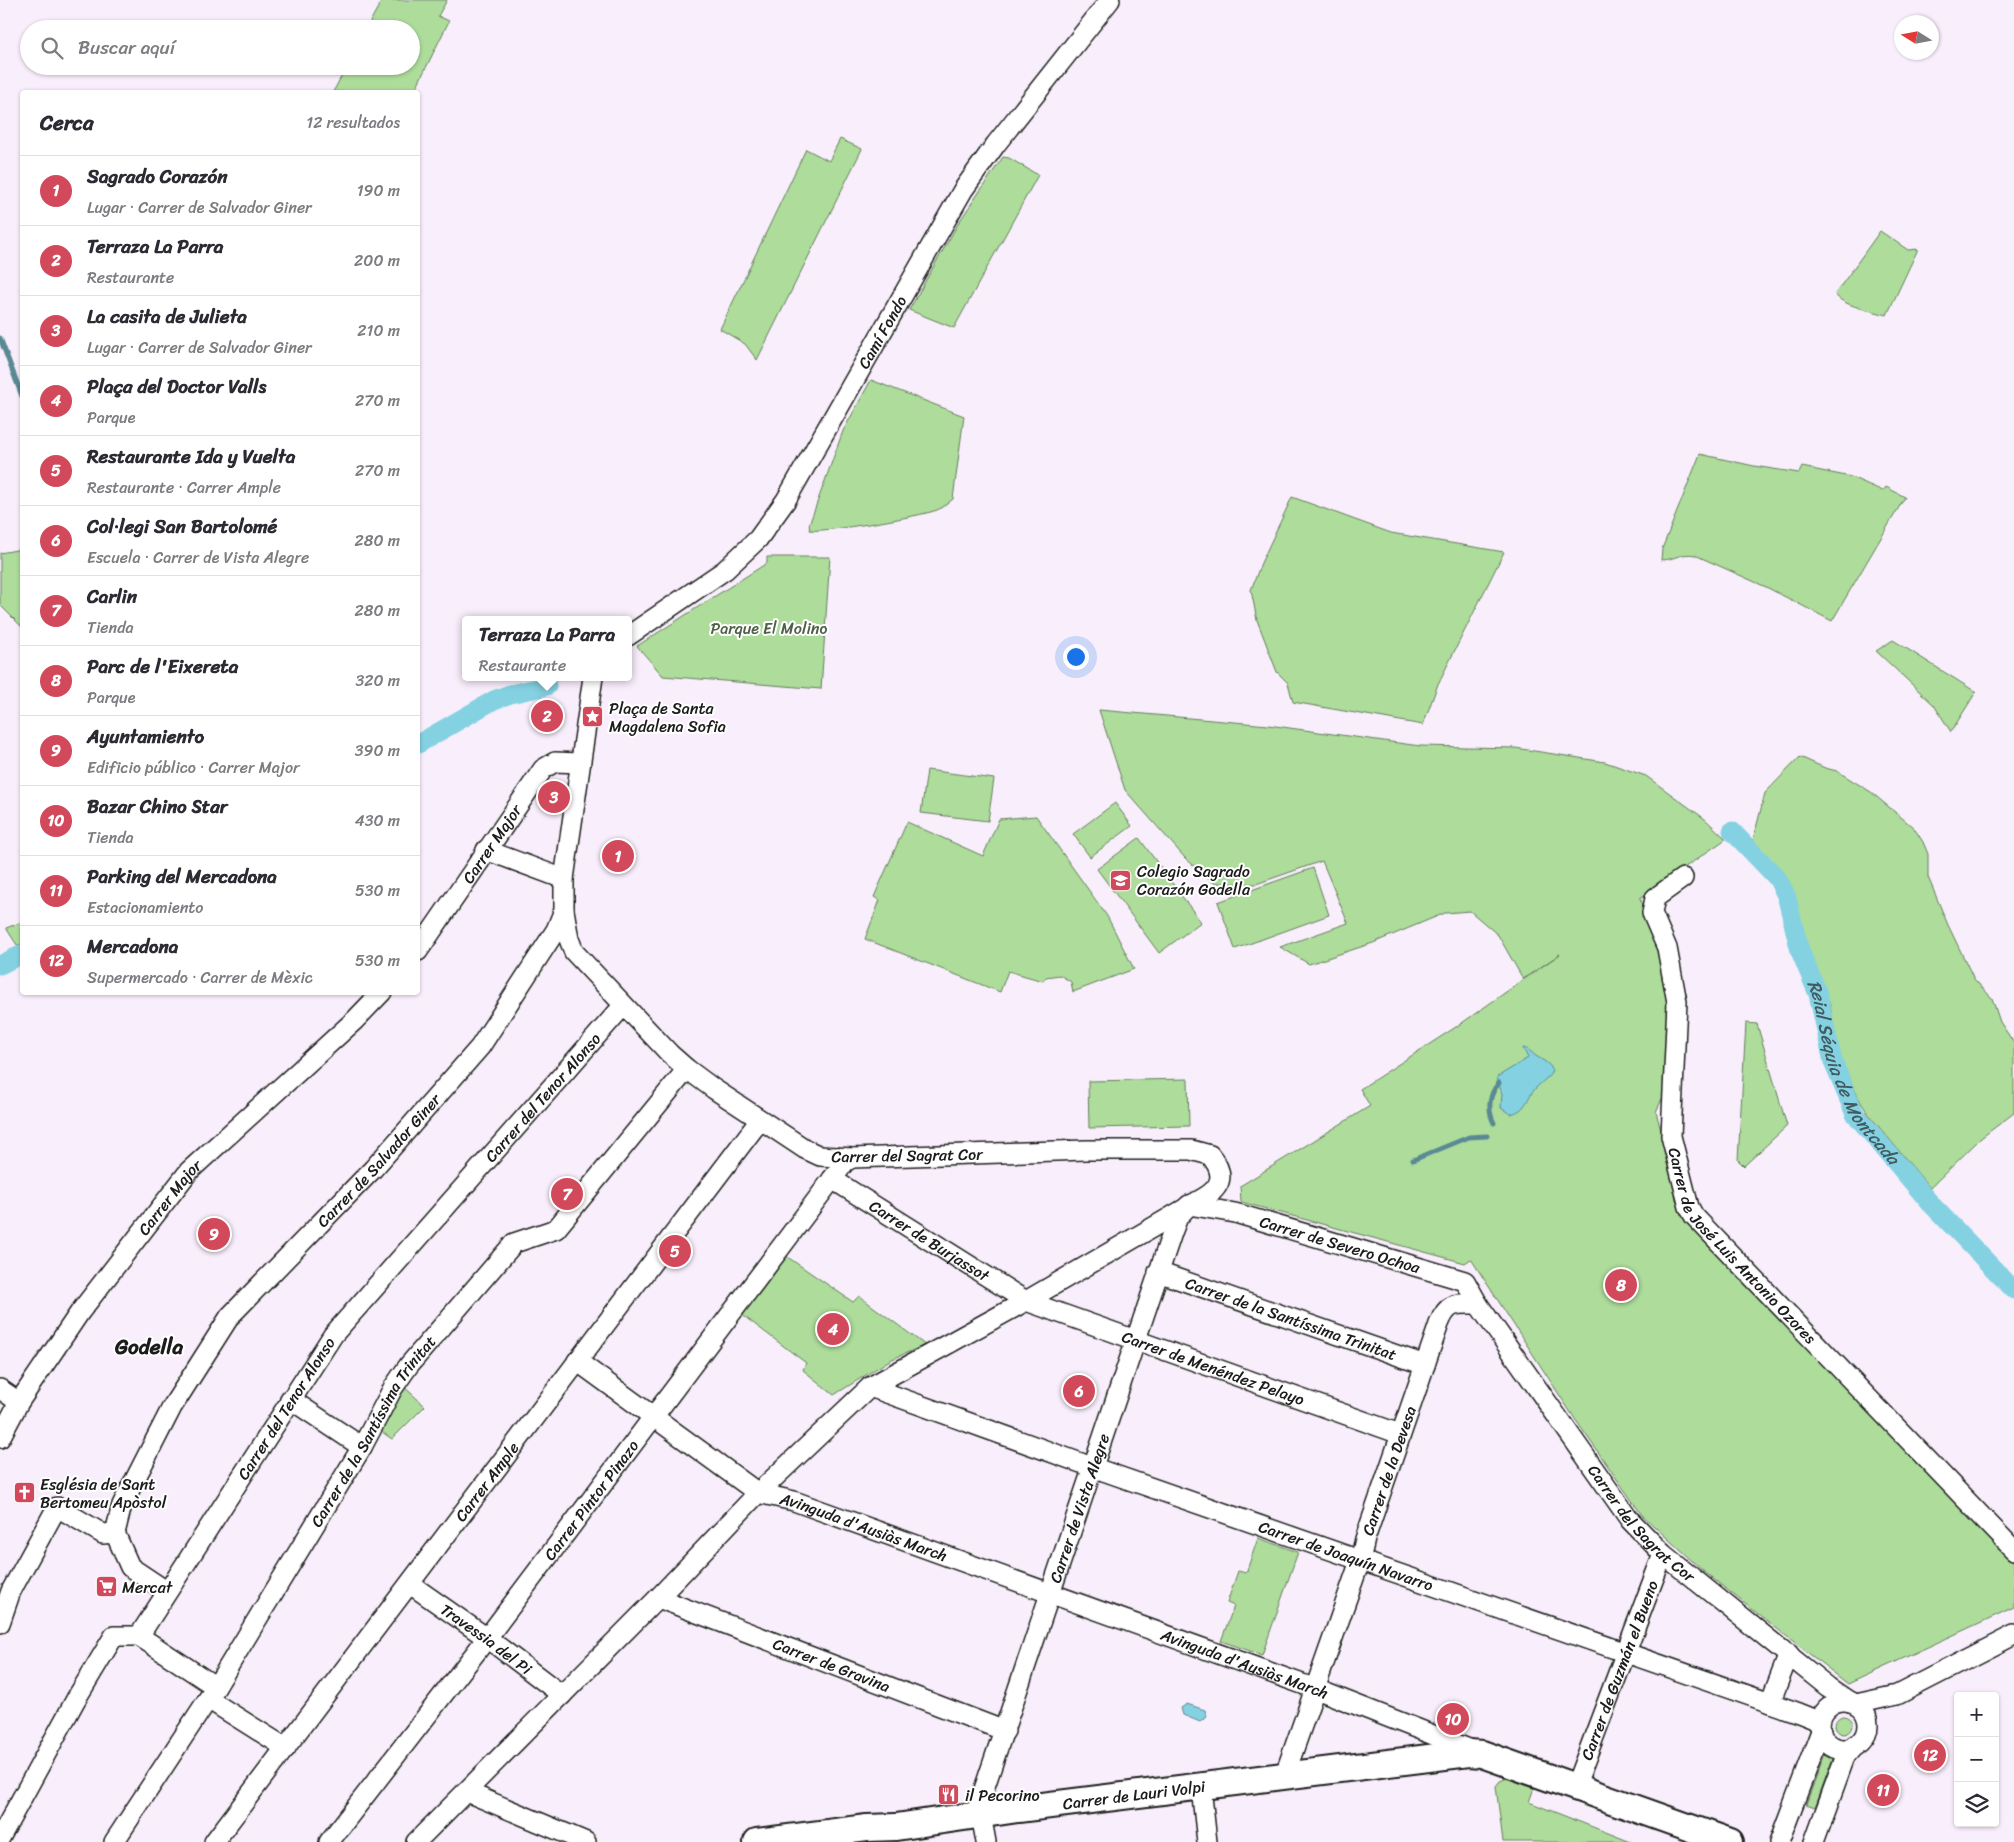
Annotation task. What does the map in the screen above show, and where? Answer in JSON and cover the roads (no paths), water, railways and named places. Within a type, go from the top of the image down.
[{"type":"street","name":"Camí Fondo","points":[[632,633],[725,570],[758,539],[786,500],[963,190],[996,144],[1110,0]]},
{"type":"street","points":[[579,762],[592,681]]},
{"type":"street","name":"Carrer Major","points":[[420,948],[542,769],[555,762],[579,762]]},
{"type":"street","name":"Carrer de Salvador Giner","points":[[115,1533],[122,1505],[172,1406],[230,1316],[374,1169],[480,1048],[549,942],[564,910],[564,879],[579,762]]},
{"type":"street","points":[[486,850],[564,879]]},
{"type":"street","name":"Carrer de José Luis Antonio Ozores","points":[[1683,878],[1655,898],[1652,908],[1654,920],[1667,948],[1676,990],[1677,1024],[1671,1136],[1689,1207],[1694,1216],[2014,1550]]},
{"type":"street","name":"Carrer del Sagrat Cor","points":[[564,910],[568,939],[574,952],[623,1006],[687,1069],[760,1120],[820,1156],[852,1158],[1086,1150],[1191,1150],[1210,1155],[1220,1172],[1214,1191],[1189,1205]]},
{"type":"street","name":"Carrer Major","points":[[0,1438],[19,1402],[80,1312],[189,1171],[355,1020],[379,995]]},
{"type":"street","name":"Carrer del Tenor Alonso","points":[[139,1636],[166,1591],[333,1335],[623,1006]]},
{"type":"street","name":"Carrer de la Santíssima Trinitat","points":[[114,1842],[212,1693],[362,1447],[393,1388],[409,1365],[514,1243],[556,1228],[687,1069]]},
{"type":"street","name":"Carrer Ample","points":[[214,1842],[760,1120]]},
{"type":"street","name":"Carrer Pintor Pinazo","points":[[329,1842],[488,1638],[832,1179],[845,1162],[852,1158]]},
{"type":"street","name":"Carrer de Burjassot","points":[[832,1179],[1026,1300]]},
{"type":"street","points":[[416,1842],[658,1598],[758,1494],[870,1387],[1026,1300],[1189,1205]]},
{"type":"street","name":"Carrer de Vista Alegre","points":[[980,1815],[979,1804],[1052,1593],[1092,1467],[1158,1272],[1175,1223],[1189,1205]]},
{"type":"street","name":"Carrer de Severo Ochoa","points":[[1189,1205],[1235,1213],[1455,1276],[1465,1281],[1478,1304]]},
{"type":"street","name":"Carrer de la Santíssima Trinitat","points":[[1158,1272],[1424,1365]]},
{"type":"street","name":"Carrer de Menéndez Pelayo","points":[[1026,1300],[1400,1434]]},
{"type":"street","name":"Carrer de la Devesa","points":[[1284,1777],[1360,1561],[1365,1539],[1400,1434],[1439,1324],[1448,1307],[1456,1304],[1478,1304]]},
{"type":"street","name":"Carrer del Sagrat Cor","points":[[1478,1304],[1630,1520],[1663,1554],[1853,1703]]},
{"type":"street","points":[[577,1361],[758,1494]]},
{"type":"street","name":"Carrer de Joaquín Navarro","points":[[870,1387],[1624,1654],[1770,1703],[1814,1719],[1821,1728]]},
{"type":"street","points":[[0,1389],[19,1402]]},
{"type":"street","points":[[290,1399],[362,1447]]},
{"type":"street","name":"Avinguda d'Ausiàs March","points":[[758,1494],[794,1501],[1052,1593],[1316,1689],[1482,1754],[1730,1842]]},
{"type":"street","points":[[0,1623],[11,1592],[57,1507],[103,1534],[115,1533],[130,1567],[166,1591]]},
{"type":"street","name":"Carrer de Guzmán el Bueno","points":[[1575,1787],[1663,1554]]},
{"type":"street","name":"Travessia del Pi","points":[[410,1584],[488,1638],[562,1695]]},
{"type":"street","name":"Carrer de Gravina","points":[[658,1598],[1005,1731]]},
{"type":"street","points":[[1779,1842],[1821,1728],[1825,1711],[1830,1706],[1836,1703],[1853,1703],[1898,1695],[2014,1634]]},
{"type":"street","points":[[0,1838],[5,1818],[114,1636],[139,1636],[286,1748]]},
{"type":"street","points":[[1770,1703],[1789,1654]]},
{"type":"street","points":[[1814,1842],[1845,1758],[1861,1740],[1875,1719],[1898,1695]]},
{"type":"street","points":[[1821,1728],[1829,1743],[1835,1747],[1848,1748],[1861,1740],[1868,1727],[1866,1714],[1853,1703]]},
{"type":"street","name":"Carrer de Lauri Volpi","points":[[757,1842],[867,1828],[897,1834],[980,1815],[1470,1753],[1482,1754]]},
{"type":"street","points":[[1201,1787],[1207,1842]]},
{"type":"street","points":[[467,1792],[586,1842]]},
{"type":"street","points":[[980,1815],[986,1842]]},
{"type":"water","points":[[1523,1048],[1546,1062],[1552,1070],[1523,1107],[1510,1114],[1501,1108],[1502,1094],[1497,1077],[1528,1058]]},
{"type":"water","points":[[1187,1704],[1205,1710],[1207,1717],[1200,1722],[1183,1715],[1181,1708]]},
{"type":"waterway","points":[[0,338],[20,391]]},
{"type":"waterway","name":"Reial Séquia de Montcada","points":[[420,743],[494,700],[510,694],[547,686]]},
{"type":"waterway","name":"Reial Séquia de Montcada","points":[[1732,831],[1777,878],[1786,895],[1800,951],[1818,994],[1833,1062],[1855,1114],[1931,1204],[2014,1290]]},
{"type":"waterway","name":"Reial Séquia de Montcada","points":[[0,965],[20,955]]},
{"type":"waterway","points":[[1494,1123],[1490,1113],[1490,1102],[1493,1092],[1499,1083]]},
{"type":"waterway","points":[[1413,1160],[1469,1137],[1487,1136]]},
{"type":"place","name":"Terraza La Parra","points":[[547,716]]},
{"type":"place","name":"Plaça de Santa Magdalena Sofia","points":[[593,717]]},
{"type":"place","name":"La casita de Julieta","points":[[554,797]]},
{"type":"place","name":"Sagrado Corazón","points":[[618,856]]},
{"type":"place","name":"Colegio Sagrado Corazón Godella","points":[[1121,880]]},
{"type":"place","name":"Carlin","points":[[567,1194]]},
{"type":"place","name":"Ayuntamiento","points":[[214,1234]]},
{"type":"place","name":"Restaurante Ida y Vuelta","points":[[675,1251]]},
{"type":"place","name":"Parc de l'Eixereta","points":[[1621,1285]]},
{"type":"place","name":"Plaça del Doctor Valls","points":[[833,1329]]},
{"type":"place","name":"Col·legi San Bartolomé","points":[[1079,1391]]},
{"type":"place","name":"Església de Sant Bertomeu Apòstol","points":[[24,1493]]},
{"type":"place","name":"Mercat","points":[[106,1587]]},
{"type":"place","name":"Bazar Chino Star","points":[[1453,1719]]},
{"type":"place","name":"Mercadona","points":[[1930,1755]]},
{"type":"place","name":"Parking del Mercadona","points":[[1883,1790]]},
{"type":"place","name":"il Pecorino","points":[[949,1795]]},
{"type":"district","name":"Godella","points":[[149,1347]]},
{"type":"park label","name":"Parque El Molino","points":[[769,628]]}]
